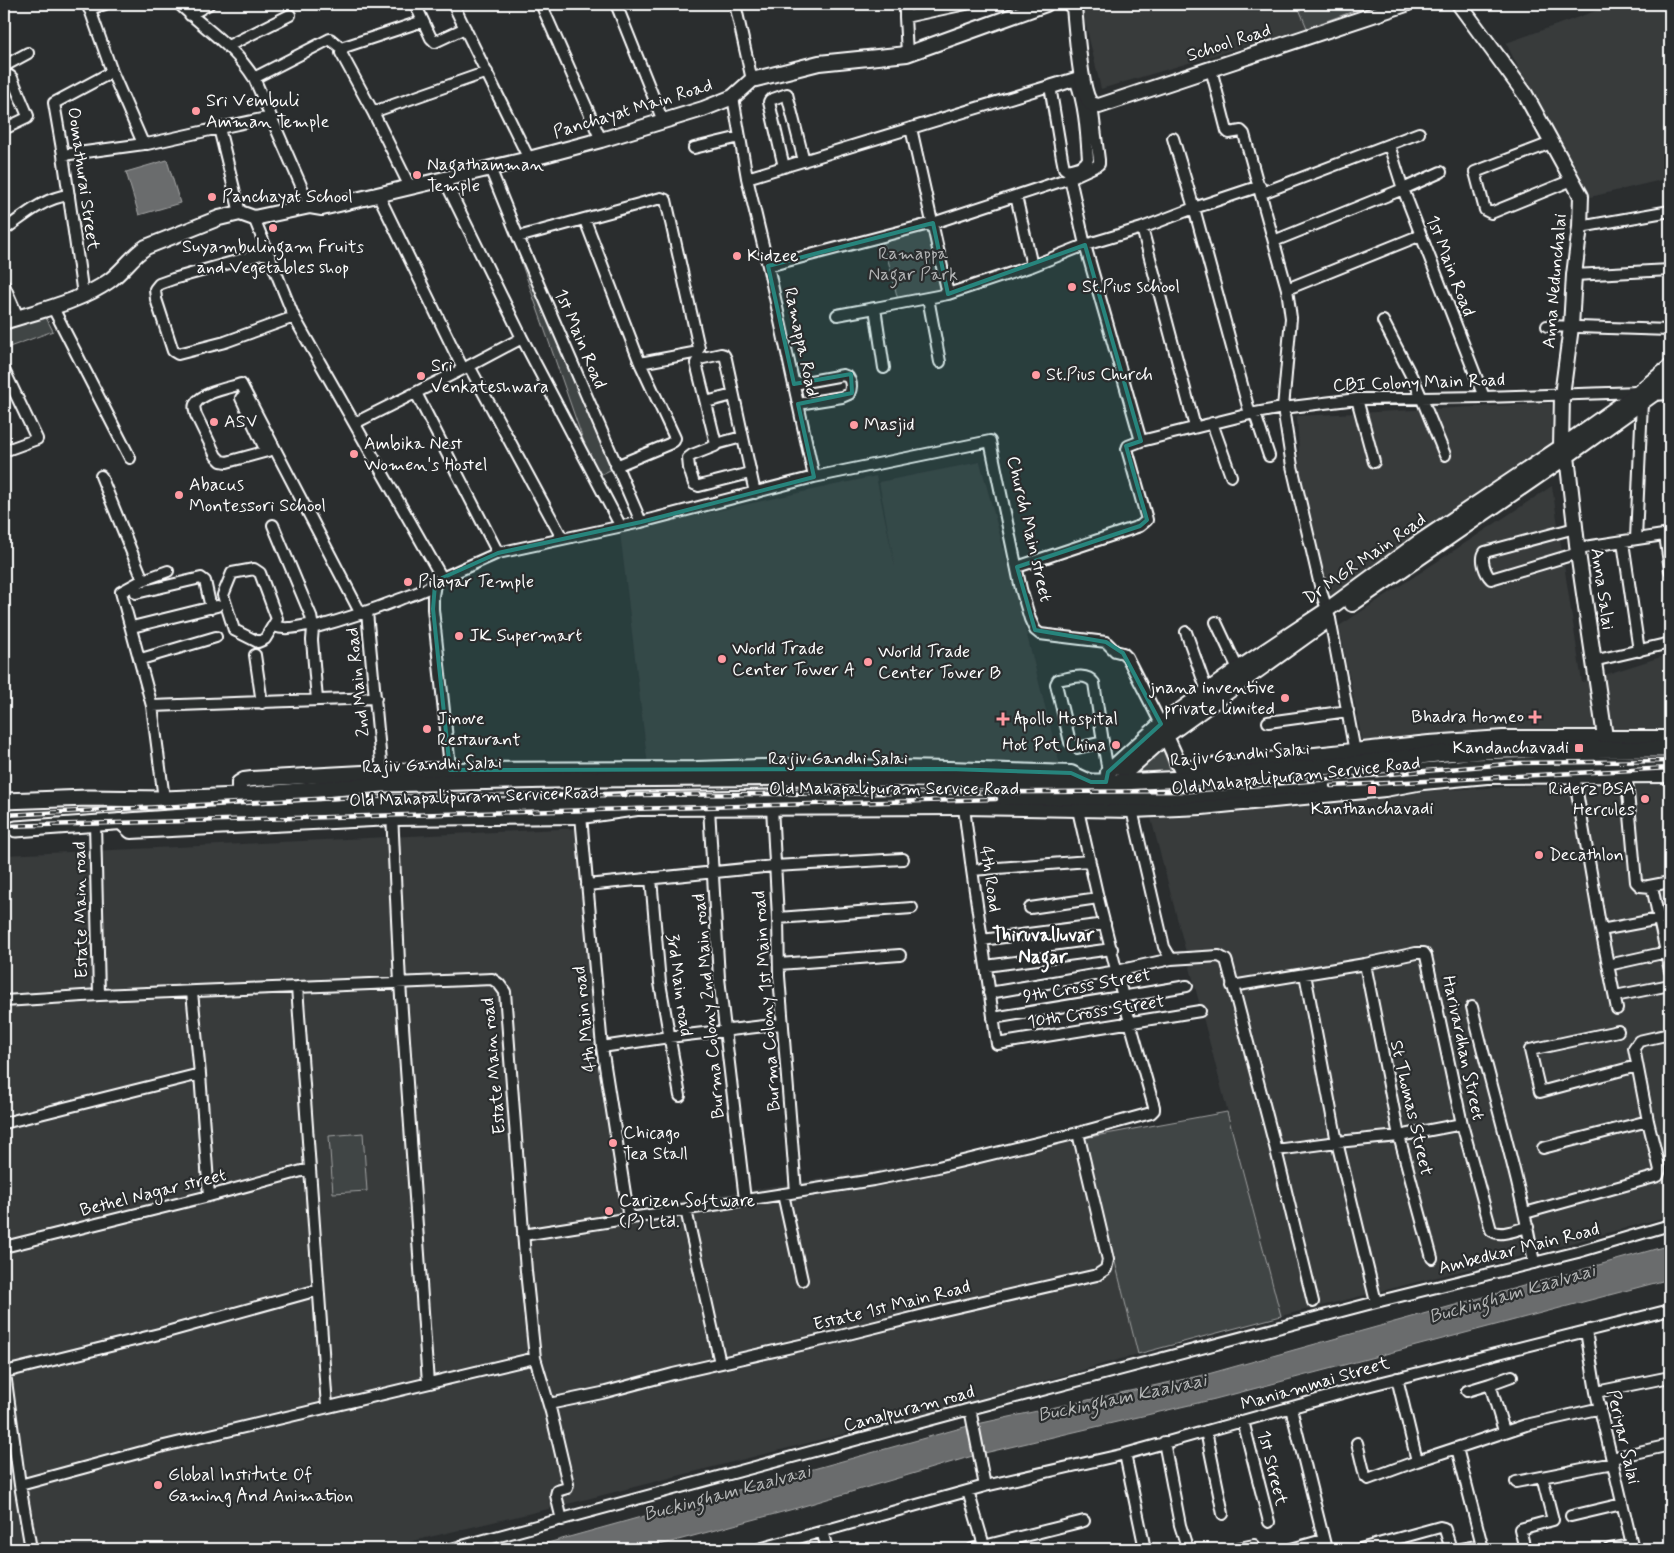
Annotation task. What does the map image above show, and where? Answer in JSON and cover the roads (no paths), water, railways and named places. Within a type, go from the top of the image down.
[{"type":"main road","name":"Rajiv Gandhi Salai","points":[[4,801],[239,796],[451,776],[694,778],[934,774],[971,781],[1106,780],[1344,765],[1445,753],[1606,743],[1670,749]]},
{"type":"main road","name":"Rajiv Gandhi Salai","points":[[16,829],[240,813],[392,811],[537,804],[643,804],[694,798],[868,795],[964,802],[1150,798],[1306,785],[1401,773],[1469,767],[1626,770],[1670,765]]},
{"type":"main road","points":[[694,778],[694,798]]},
{"type":"street","points":[[104,4],[89,7],[112,72],[145,144]]},
{"type":"street","points":[[179,4],[234,51],[254,78],[310,206]]},
{"type":"street","points":[[190,15],[209,4]]},
{"type":"street","points":[[415,4],[431,38],[435,42],[465,28]]},
{"type":"street","points":[[453,4],[529,159]]},
{"type":"street","points":[[541,4],[601,140]]},
{"type":"street","points":[[616,4],[664,121]]},
{"type":"street","points":[[735,4],[752,80]]},
{"type":"street","points":[[904,4],[907,54]]},
{"type":"street","points":[[905,17],[966,4]]},
{"type":"street","name":"Panchayat Main Road","points":[[254,218],[310,206],[322,208],[601,140],[703,109],[733,97],[752,80],[819,63],[907,54],[1046,4]]},
{"type":"street","points":[[768,266],[933,223],[1070,178],[1099,164],[1082,76],[1074,7],[1070,4]]},
{"type":"street","name":"School Road","points":[[1089,111],[1099,106],[1406,4]]},
{"type":"street","name":"Anna Nedunchalai","points":[[1459,4],[1525,94],[1578,191],[1582,202],[1574,275],[1571,328],[1562,395],[1564,451]]},
{"type":"street","points":[[228,46],[290,15]]},
{"type":"street","points":[[342,49],[370,37],[423,21]]},
{"type":"street","points":[[254,78],[330,39],[342,49],[343,58],[373,112],[410,187]]},
{"type":"street","points":[[4,66],[28,53]]},
{"type":"street","points":[[1211,69],[1227,131],[1230,133],[1244,132],[1287,289],[1291,318],[1283,408],[1292,466],[1329,615],[1355,752]]},
{"type":"street","name":"Oomathurai Street","points":[[83,295],[54,103],[112,72]]},
{"type":"street","points":[[373,112],[487,72]]},
{"type":"street","points":[[4,78],[10,76],[12,78],[28,116],[4,129]]},
{"type":"street","points":[[747,178],[1082,76]]},
{"type":"street","points":[[1076,82],[1089,111],[1088,159],[1086,164],[1068,170],[1064,168],[1062,158],[1052,88],[1076,82]]},
{"type":"street","points":[[784,167],[769,102],[787,94],[804,161]]},
{"type":"street","name":"Ramappa Road","points":[[733,97],[747,178],[814,477]]},
{"type":"street","points":[[63,155],[145,144],[271,117]]},
{"type":"street","points":[[219,128],[240,213]]},
{"type":"street","points":[[911,128],[948,294]]},
{"type":"street","points":[[836,315],[948,294],[1032,266],[1085,245],[1142,228],[1194,208],[1261,189],[1419,133]]},
{"type":"street","points":[[694,148],[740,136]]},
{"type":"street","points":[[1173,138],[1252,414],[1269,456]]},
{"type":"street","points":[[1551,143],[1475,172],[1485,210],[1491,213],[1572,180]]},
{"type":"street","name":"1st Main Road","points":[[1389,145],[1403,189],[1484,397]]},
{"type":"street","name":"1st Main Road","points":[[490,168],[641,522]]},
{"type":"street","points":[[1274,240],[1441,172]]},
{"type":"street","points":[[1017,567],[1140,526],[1147,520],[1127,449],[1128,446],[1137,442],[1085,245],[1070,178]]},
{"type":"street","points":[[444,179],[522,338],[620,526]]},
{"type":"street","points":[[378,194],[466,368],[562,538]]},
{"type":"street","points":[[4,230],[53,198],[69,195]]},
{"type":"street","points":[[1016,196],[1032,266]]},
{"type":"street","points":[[518,237],[663,198],[668,202],[699,348],[693,354],[640,363]]},
{"type":"street","points":[[1580,227],[1670,211]]},
{"type":"street","points":[[4,322],[83,295],[108,282],[138,252],[146,247],[211,221],[240,213],[254,218],[294,317],[355,423],[438,581],[433,596],[433,609],[451,776]]},
{"type":"street","points":[[585,220],[640,363],[675,438],[669,444],[616,466]]},
{"type":"street","points":[[1142,228],[1195,427]]},
{"type":"street","points":[[1287,289],[1421,235]]},
{"type":"street","points":[[268,252],[173,278],[159,284],[155,289],[156,299],[173,351],[178,354],[225,342],[294,317]]},
{"type":"street","points":[[1574,275],[1670,270]]},
{"type":"street","points":[[4,285],[18,317]]},
{"type":"street","points":[[928,298],[940,362]]},
{"type":"street","points":[[52,306],[130,458]]},
{"type":"street","points":[[875,308],[884,368]]},
{"type":"street","points":[[1383,321],[1421,398],[1444,455]]},
{"type":"street","points":[[1547,326],[1670,330]]},
{"type":"street","points":[[355,423],[522,338]]},
{"type":"street","points":[[716,444],[696,363],[699,359],[721,354],[724,355],[755,493]]},
{"type":"street","name":"Dr MGR Main Road","points":[[1644,396],[1670,367]]},
{"type":"street","points":[[4,370],[38,439],[4,451]]},
{"type":"street","points":[[794,384],[843,375],[848,377],[851,382],[852,390],[849,394],[842,397],[798,404]]},
{"type":"street","name":"Dr MGR Main Road","points":[[1163,730],[1329,615],[1418,543],[1564,451],[1670,380]]},
{"type":"street","points":[[270,450],[228,462],[221,461],[216,456],[196,415],[195,403],[205,395],[238,385],[270,450],[364,613],[313,626],[288,629],[274,626]]},
{"type":"street","points":[[416,393],[498,553]]},
{"type":"street","name":"CBI Colony Main Road","points":[[1137,442],[1252,414],[1283,408],[1357,399],[1562,395],[1644,396],[1670,394]]},
{"type":"street","points":[[706,402],[733,395]]},
{"type":"street","points":[[1636,539],[1644,396]]},
{"type":"street","points":[[1357,399],[1374,462]]},
{"type":"street","points":[[1212,423],[1231,476]]},
{"type":"street","points":[[742,437],[716,444],[692,455],[688,458],[689,468],[694,484],[699,486],[750,473]]},
{"type":"street","name":"Church Main street","points":[[814,477],[990,441],[1017,567],[1030,619],[1035,630],[1040,634],[1106,642],[1114,651],[1123,653],[1163,730],[1183,774]]},
{"type":"street","name":"Anna Salai","points":[[1564,451],[1606,743]]},
{"type":"street","points":[[100,476],[142,580]]},
{"type":"street","name":"2nd Main Road","points":[[382,772],[376,698],[364,613],[498,553],[641,522],[814,477]]},
{"type":"street","points":[[273,525],[311,616],[317,700]]},
{"type":"street","points":[[1575,528],[1486,552],[1483,555],[1483,559],[1488,576],[1491,578],[1578,551],[1668,534],[1670,570]]},
{"type":"street","points":[[1623,542],[1639,651]]},
{"type":"street","points":[[254,569],[260,573],[277,619],[265,639],[258,642],[234,630],[225,604],[224,591],[232,573],[254,569]]},
{"type":"street","points":[[164,799],[152,706],[122,592],[142,580],[168,571]]},
{"type":"street","points":[[136,592],[204,578],[212,608]]},
{"type":"street","points":[[132,627],[225,604]]},
{"type":"street","name":"Dr MGR Main Road","points":[[1106,780],[1128,770],[1163,730],[1207,691],[1238,669],[1329,615]]},
{"type":"street","points":[[1216,622],[1238,669]]},
{"type":"street","points":[[1186,632],[1207,691]]},
{"type":"street","points":[[141,659],[216,637]]},
{"type":"street","points":[[1593,661],[1670,643]]},
{"type":"street","points":[[255,655],[262,702]]},
{"type":"street","points":[[1103,742],[1077,748],[1070,742],[1056,684],[1058,680],[1084,676],[1091,678],[1094,682],[1103,742],[1106,780],[1113,798]]},
{"type":"street","points":[[152,706],[376,698]]},
{"type":"street","points":[[1268,722],[1348,711]]},
{"type":"street","points":[[1183,774],[1429,743],[1503,738],[1606,743],[1670,738]]},
{"type":"street","points":[[239,796],[239,784],[244,780],[382,772],[451,776],[796,766],[934,774]]},
{"type":"street","points":[[1573,769],[1601,930],[1618,1009]]},
{"type":"street","name":"Old Mahapalipuram Service Road","points":[[392,811],[581,816],[643,804],[709,808],[964,802],[1078,810],[1132,810],[1202,807],[1385,788],[1423,782],[1573,769]]},
{"type":"street","points":[[1670,775],[1626,770],[1636,882],[1640,886],[1670,882]]},
{"type":"street","name":"4th Road","points":[[964,802],[997,1044]]},
{"type":"street","name":"Burma Colony 1st Main road","points":[[772,807],[782,1024],[796,1192]]},
{"type":"street","name":"Burma Colony 2nd Main road","points":[[709,808],[719,978],[745,1200]]},
{"type":"street","points":[[523,1235],[873,1180],[1078,1133],[1147,1115],[1154,1110],[1123,997],[1078,810]]},
{"type":"street","points":[[1132,810],[1164,946],[1171,959]]},
{"type":"street","points":[[392,811],[400,983],[428,1384]]},
{"type":"street","name":"4th Main road","points":[[581,816],[602,1047],[629,1219]]},
{"type":"street","name":"Estate Main road","points":[[95,823],[99,996]]},
{"type":"street","points":[[588,885],[714,874],[774,866],[903,859]]},
{"type":"street","points":[[972,870],[1090,861]]},
{"type":"street","name":"3rd Main road","points":[[651,878],[660,983],[680,1096]]},
{"type":"street","points":[[1649,886],[1653,891],[1670,972]]},
{"type":"street","points":[[1030,908],[1098,898]]},
{"type":"street","points":[[778,918],[912,908]]},
{"type":"street","points":[[1601,930],[1670,917]]},
{"type":"street","points":[[982,940],[1105,924]]},
{"type":"street","points":[[986,966],[1112,950]]},
{"type":"street","name":"Harivardhan Street","points":[[1232,986],[1364,964],[1420,952],[1426,956],[1462,1124],[1491,1230],[1494,1233],[1501,1234],[1528,1227]]},
{"type":"street","points":[[1608,965],[1666,952]]},
{"type":"street","points":[[779,964],[900,955]]},
{"type":"street","points":[[989,993],[1117,971],[1171,959],[1220,956],[1226,960],[1276,1150],[1313,1302]]},
{"type":"street","name":"St Thomas Street","points":[[1364,964],[1398,1136],[1432,1258]]},
{"type":"street","points":[[1305,974],[1337,1142],[1376,1302]]},
{"type":"street","name":"Estate Main road","points":[[4,1001],[492,979],[499,984],[505,992],[523,1235],[535,1358],[568,1484],[566,1488],[557,1491],[556,1495],[562,1520]]},
{"type":"street","points":[[1615,996],[1670,985]]},
{"type":"street","name":"9th Cross Street","points":[[993,1018],[1187,986]]},
{"type":"street","points":[[297,987],[327,1407]]},
{"type":"street","points":[[192,992],[209,1196]]},
{"type":"street","points":[[1472,1007],[1525,1213],[1534,1263]]},
{"type":"street","name":"10th Cross Street","points":[[997,1044],[1200,1011]]},
{"type":"street","points":[[602,1047],[669,1036],[782,1024]]},
{"type":"street","points":[[1618,1031],[1530,1050],[1540,1092],[1637,1066]]},
{"type":"street","points":[[1525,1213],[1658,1176],[1660,1170],[1634,1048],[1639,1041],[1670,1034]]},
{"type":"street","points":[[4,1124],[200,1074]]},
{"type":"street","points":[[1543,1148],[1648,1120]]},
{"type":"street","points":[[1276,1150],[1398,1136],[1462,1124]]},
{"type":"street","name":"Estate 1st Main Road","points":[[548,1404],[836,1337],[1102,1272],[1106,1269],[1108,1260],[1078,1133]]},
{"type":"street","name":"Bethel Nagar street","points":[[4,1248],[310,1169]]},
{"type":"street","points":[[783,1194],[802,1280]]},
{"type":"street","points":[[686,1210],[720,1363]]},
{"type":"street","name":"Ambedkar Main Road","points":[[1376,1302],[1578,1252],[1670,1225]]},
{"type":"street","points":[[31,1549],[4,1369],[163,1333],[318,1290]]},
{"type":"street","name":"Canalpuram road","points":[[451,1549],[971,1414],[1376,1302]]},
{"type":"street","name":"Maniammai Street","points":[[968,1492],[984,1481],[1125,1454],[1397,1378],[1670,1310]]},
{"type":"street","name":"Periyar Salai","points":[[1586,1330],[1596,1392],[1632,1547]]},
{"type":"street","points":[[20,1485],[164,1446],[535,1358]]},
{"type":"street","points":[[1467,1391],[1512,1376]]},
{"type":"street","points":[[1596,1392],[1670,1377]]},
{"type":"street","points":[[1397,1378],[1417,1461]]},
{"type":"street","points":[[1490,1384],[1504,1431]]},
{"type":"street","points":[[1291,1408],[1325,1544],[1291,1549]]},
{"type":"street","points":[[1357,1443],[1365,1476],[1368,1479],[1504,1431],[1601,1408]]},
{"type":"street","points":[[971,1414],[984,1481]]},
{"type":"street","name":"1st Street","points":[[1244,1421],[1269,1522]]},
{"type":"street","points":[[1206,1432],[1223,1514]]},
{"type":"street","points":[[1164,1442],[1180,1525],[1186,1544]]},
{"type":"street","points":[[1516,1482],[1612,1461],[1670,1445]]},
{"type":"street","points":[[1457,1448],[1482,1547],[1461,1549]]},
{"type":"street","points":[[1125,1454],[1141,1549]]},
{"type":"street","points":[[1525,1549],[1520,1529],[1553,1520],[1542,1477]]},
{"type":"street","points":[[759,1549],[968,1492],[984,1548]]},
{"type":"street","points":[[1571,1516],[1622,1504]]},
{"type":"street","points":[[972,1549],[984,1548],[1084,1522]]},
{"type":"street","points":[[1360,1549],[1440,1527],[1444,1528],[1451,1549]]},
{"type":"street","points":[[822,1531],[827,1549]]},
{"type":"street","points":[[1235,1549],[1254,1545]]},
{"type":"street","points":[[1610,1549],[1632,1547]]},
{"type":"water","points":[[167,160],[180,203],[139,215],[126,172]]},
{"type":"water","name":"Buckingham Kaalvaai","points":[[1670,1245],[1670,1279],[1215,1399],[976,1455],[797,1508],[645,1549],[526,1549],[968,1426],[1208,1374]]},
{"type":"tunnel","points":[[4,829],[16,829]]},
{"type":"railway","points":[[4,815],[355,797],[1189,791],[1519,763],[1670,761]]},
{"type":"railway","points":[[1331,786],[1670,768]]},
{"type":"railway","points":[[4,826],[996,799]]},
{"type":"place","name":"Sri Vembuli Amman Temple","points":[[196,111]]},
{"type":"place","name":"Nagathamman Temple","points":[[417,175]]},
{"type":"place","name":"Panchayat School","points":[[212,197]]},
{"type":"place","name":"Suyambulingam Fruits and Vegetables shop","points":[[273,228]]},
{"type":"place","name":"Kidzee","points":[[737,256]]},
{"type":"place","name":"St.Pius school","points":[[1072,287]]},
{"type":"place","name":"St.Pius Church","points":[[1036,375]]},
{"type":"place","name":"Sri Venkateshwara","points":[[421,376]]},
{"type":"place","name":"ASV","points":[[214,422]]},
{"type":"place","name":"Masjid","points":[[854,425]]},
{"type":"place","name":"Ambika Nest Women's Hostel","points":[[354,454]]},
{"type":"place","name":"Abacus Montessori School","points":[[179,495]]},
{"type":"place","name":"Pilayar Temple","points":[[408,582]]},
{"type":"place","name":"JK Supermart","points":[[459,636]]},
{"type":"place","name":"World Trade Center Tower A","points":[[722,659]]},
{"type":"place","name":"World Trade Center Tower B","points":[[868,662]]},
{"type":"place","name":"jnana inventive private limited","points":[[1285,698]]},
{"type":"place","name":"Bhadra Homeo","points":[[1535,717]]},
{"type":"place","name":"Apollo Hospital","points":[[1003,719]]},
{"type":"place","name":"Jinove Restaurant","points":[[427,729]]},
{"type":"place","name":"Hot Pot China","points":[[1116,745]]},
{"type":"place","name":"Kandanchavadi","points":[[1579,748]]},
{"type":"place","name":"Kanthanchavadi","points":[[1372,790]]},
{"type":"place","name":"Riderz BSA Hercules","points":[[1645,799]]},
{"type":"place","name":"Decathlon","points":[[1539,855]]},
{"type":"place","name":"Chicago Tea Stall","points":[[613,1143]]},
{"type":"place","name":"Carizen Software (P) Ltd.","points":[[609,1211]]},
{"type":"place","name":"Global Institute Of Gaming And Animation","points":[[158,1485]]},
{"type":"district","name":"Thiruvalluvar Nagar","points":[[1043,946]]},
{"type":"park label","name":"Ramappa Nagar Park","points":[[913,264]]}]
